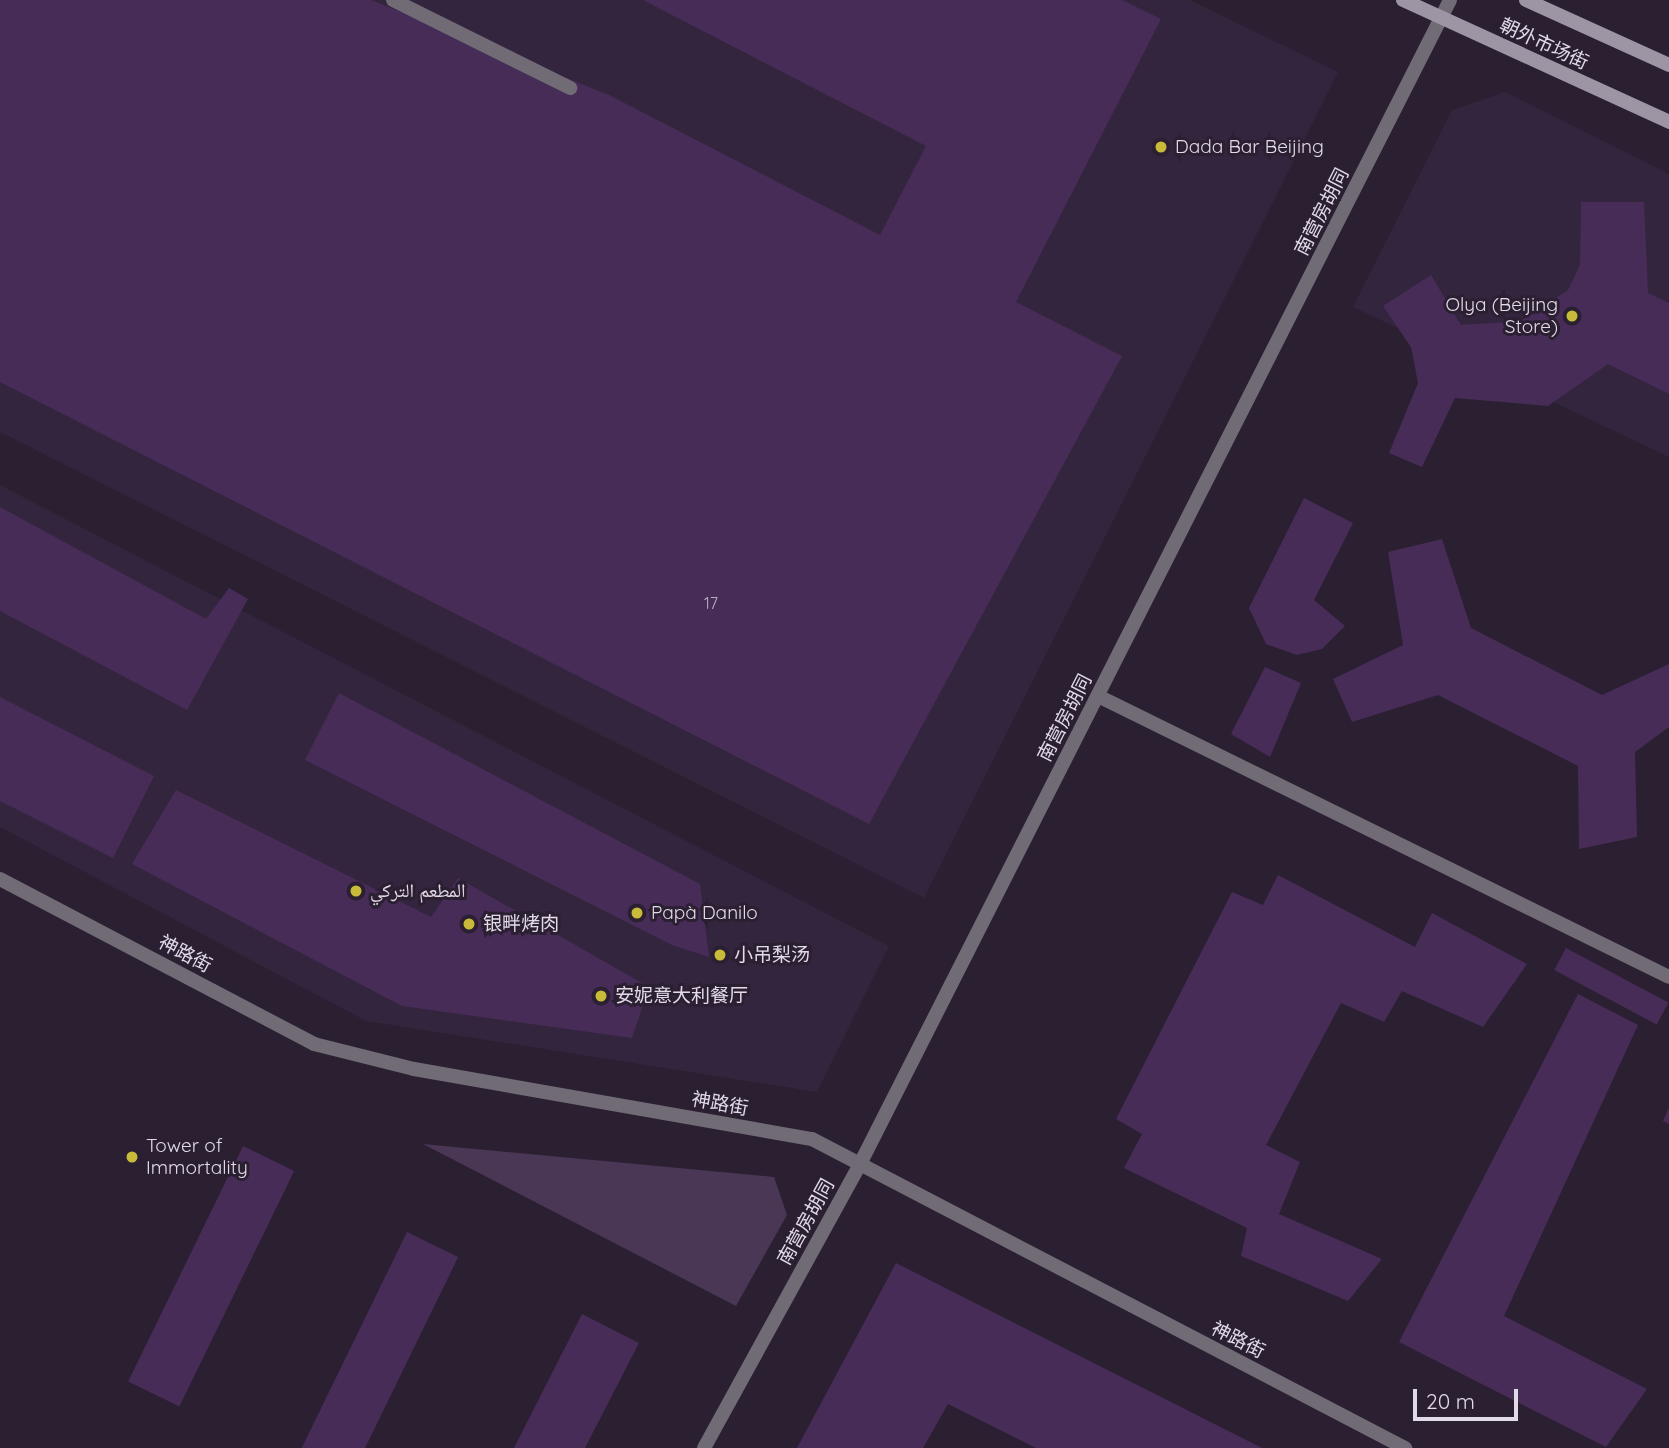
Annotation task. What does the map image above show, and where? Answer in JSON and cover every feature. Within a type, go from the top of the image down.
[{"type":"main road","name":"朝外市场街","points":[[1403,0],[1669,122]]},
{"type":"main road","name":"朝外市场街","points":[[1526,0],[1669,65]]},
{"type":"street","points":[[393,0],[570,88]]},
{"type":"street","name":"南营房胡同","points":[[704,1448],[859,1166],[1450,0]]},
{"type":"street","points":[[1098,696],[1669,977]]},
{"type":"street","name":"神路街","points":[[0,879],[314,1044],[414,1069],[812,1139],[859,1166],[1405,1448]]},
{"type":"shaded area","points":[[0,0],[1190,0],[1338,72],[924,898],[0,432]]},
{"type":"shaded area","points":[[1505,92],[1669,174],[1669,457],[1353,307],[1452,110]]},
{"type":"shaded area","points":[[0,485],[889,946],[817,1092],[366,1021],[0,827]]},
{"type":"shaded area","points":[[423,1144],[774,1177],[787,1215],[736,1306]]},
{"type":"building","points":[[0,0],[371,0],[609,95],[880,235],[926,146],[643,0],[1122,0],[1161,19],[1016,302],[1122,356],[869,824],[0,382]]},
{"type":"building","points":[[1581,202],[1644,202],[1648,293],[1669,303],[1669,394],[1608,364],[1548,406],[1455,398],[1422,467],[1389,453],[1418,383],[1411,347],[1383,306],[1431,275],[1461,325],[1521,321],[1568,290],[1580,265]]},
{"type":"building","points":[[1304,498],[1353,523],[1314,600],[1345,626],[1322,649],[1297,655],[1266,644],[1249,608]]},
{"type":"building","points":[[0,507],[206,619],[229,588],[248,599],[187,710],[0,611]]},
{"type":"building","points":[[1442,539],[1471,628],[1602,695],[1669,664],[1669,727],[1635,752],[1637,837],[1579,849],[1578,766],[1438,695],[1352,722],[1333,679],[1403,645],[1388,552]]},
{"type":"building","points":[[1265,667],[1301,683],[1270,757],[1231,734]]},
{"type":"building","points":[[339,693],[700,884],[709,957],[672,945],[305,760]]},
{"type":"building","points":[[0,697],[154,776],[113,858],[0,801]]},
{"type":"building","points":[[176,790],[431,917],[458,878],[649,987],[632,1038],[402,1006],[132,864]]},
{"type":"building","points":[[1278,875],[1415,947],[1432,913],[1527,964],[1483,1027],[1402,991],[1384,1022],[1341,1003],[1266,1145],[1300,1162],[1279,1214],[1382,1259],[1348,1301],[1241,1256],[1247,1228],[1124,1168],[1142,1134],[1116,1119],[1232,892],[1263,905]]},
{"type":"building","points":[[1566,948],[1668,1002],[1657,1025],[1554,970]]},
{"type":"building","points":[[1578,994],[1638,1025],[1504,1316],[1647,1389],[1606,1447],[1399,1342]]},
{"type":"building","points":[[1669,1107],[1669,1124],[1663,1121]]},
{"type":"building","points":[[243,1146],[294,1171],[179,1406],[128,1381]]},
{"type":"building","points":[[407,1232],[458,1257],[365,1448],[302,1448]]},
{"type":"building","points":[[896,1263],[1262,1448],[1036,1448],[948,1404],[923,1448],[797,1448]]},
{"type":"building","points":[[582,1314],[639,1343],[585,1448],[514,1448]]},
{"type":"place","name":"Dada Bar Beijing","points":[[1161,147]]},
{"type":"place","name":"Olya (Beijing Store)","points":[[1572,316]]},
{"type":"place","name":"المطعم التركي","points":[[356,891]]},
{"type":"place","name":"Papà Danilo","points":[[637,913]]},
{"type":"place","name":"银畔烤肉","points":[[469,924]]},
{"type":"place","name":"小吊梨汤","points":[[720,955]]},
{"type":"place","name":"安妮意大利餐厅","points":[[601,996]]},
{"type":"place","name":"Tower of Immortality","points":[[132,1157]]}]
